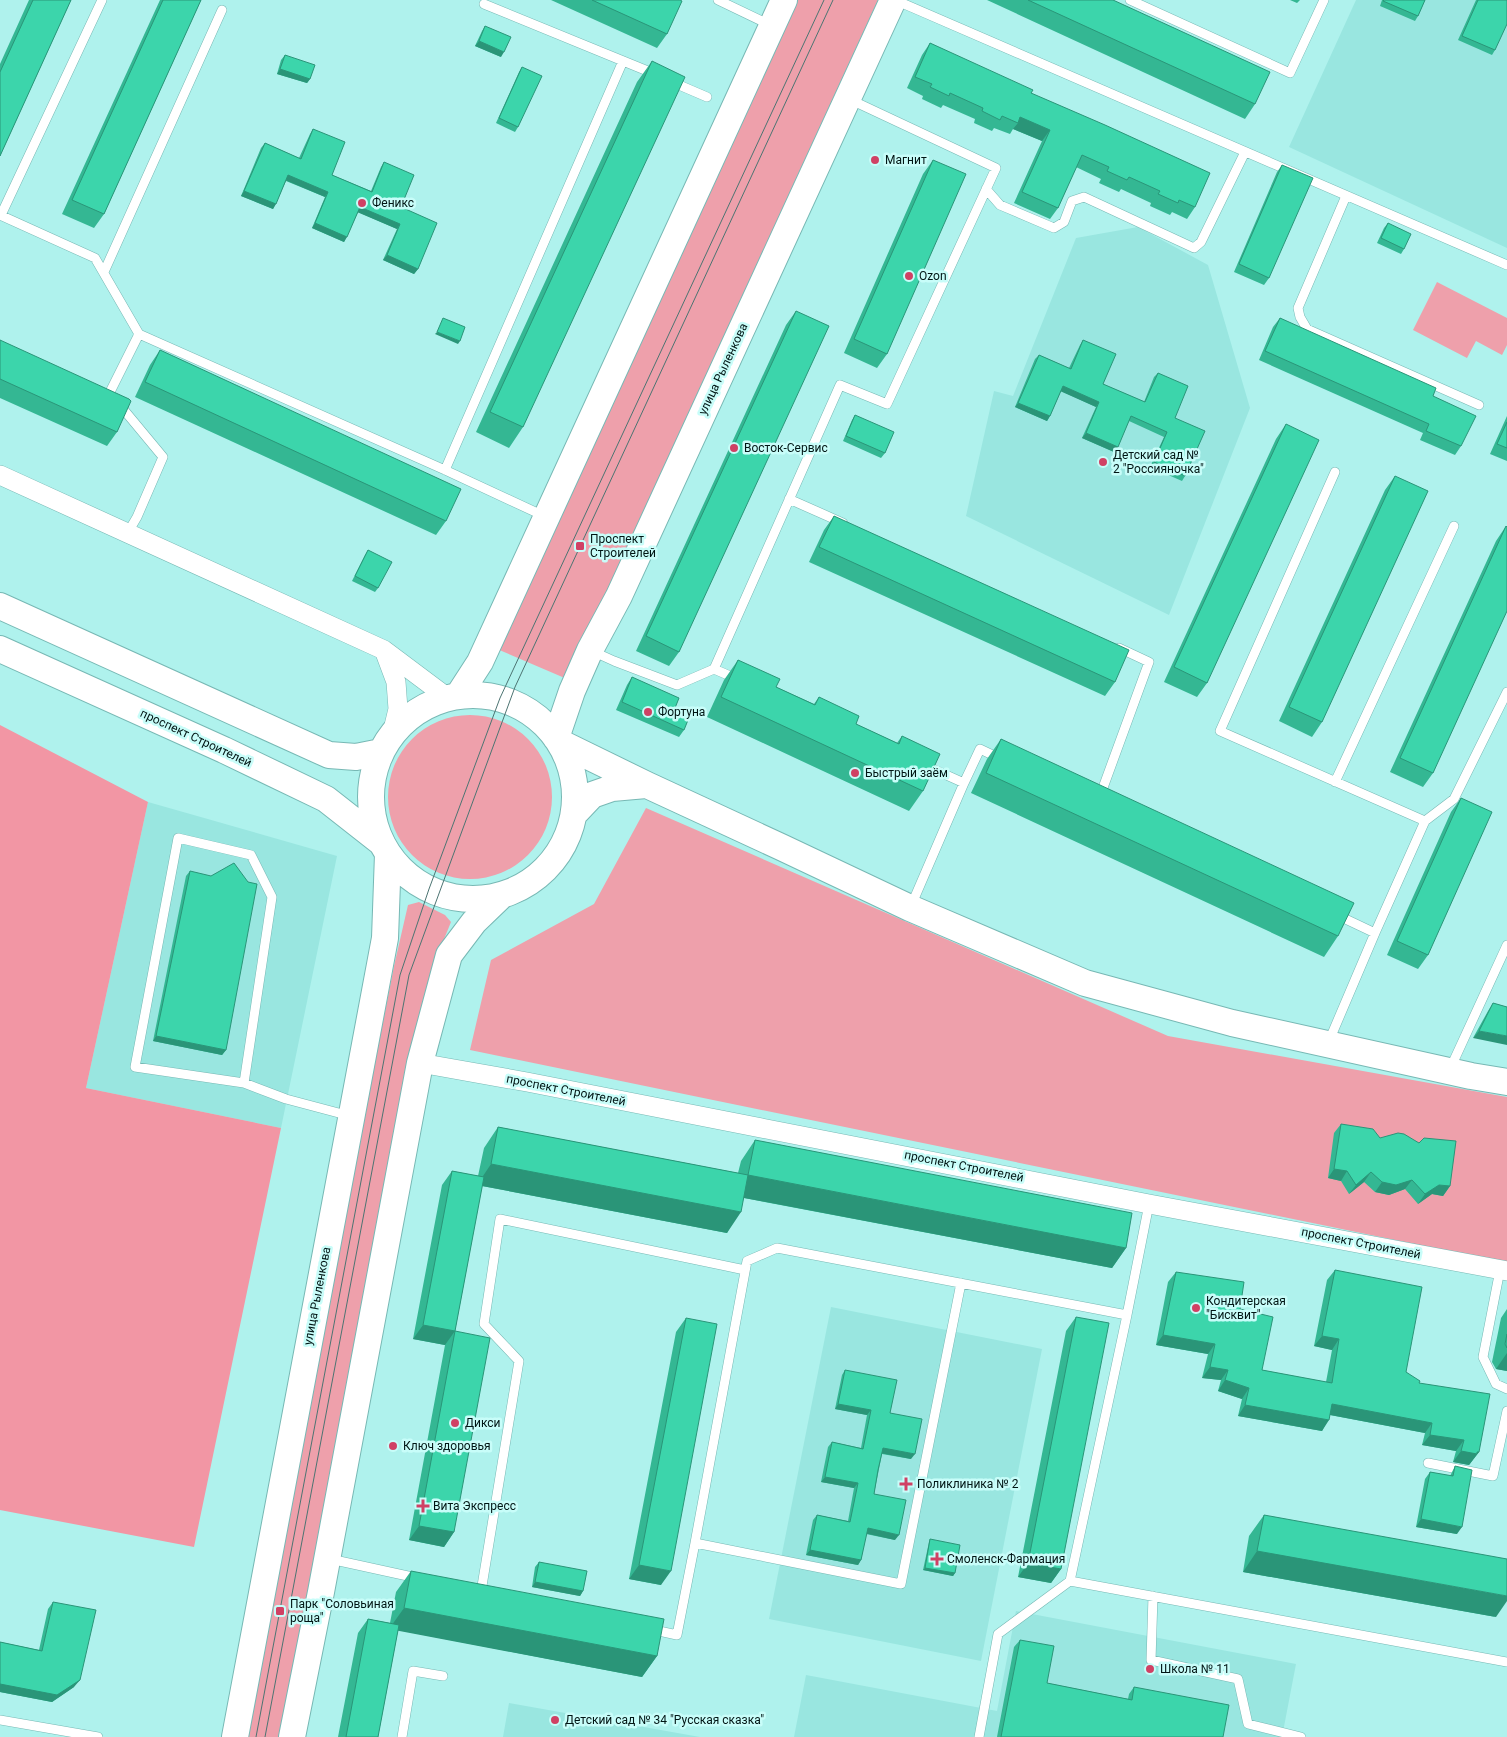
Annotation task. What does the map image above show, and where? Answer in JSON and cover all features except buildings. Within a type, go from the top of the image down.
[{"type":"main road","points":[[453,697],[480,662],[784,0]]},
{"type":"main road","name":"улица Рыленкова","points":[[558,740],[572,691],[590,650],[619,596],[893,0]]},
{"type":"main road","points":[[0,606],[329,755],[356,757],[387,743]]},
{"type":"main road","name":"проспект Строителей","points":[[0,649],[224,750],[326,799],[385,849]]},
{"type":"main road","points":[[479,695],[509,701],[527,710],[543,723],[558,740],[572,773],[575,789],[574,814],[565,841],[549,865],[528,884],[502,895],[470,899],[439,894],[406,874],[385,849],[372,813],[372,782],[387,743],[408,718],[427,706],[453,697],[479,695]]},
{"type":"main road","points":[[558,740],[647,785],[781,846],[910,908],[1085,983],[1232,1023],[1507,1082]]},
{"type":"main road","points":[[574,814],[592,795],[612,788],[647,785]]},
{"type":"main road","name":"улица Рыленкова","points":[[235,1737],[385,938],[385,849]]},
{"type":"main road","points":[[292,1737],[420,1063],[449,956],[474,922],[502,895]]},
{"type":"street","points":[[0,475],[384,650],[453,697]]},
{"type":"street","points":[[384,650],[396,682],[398,709],[387,743]]},
{"type":"street","name":"проспект Строителей","points":[[420,1063],[527,1082],[1503,1271]]},
{"type":"lane","points":[[102,0],[0,215],[96,258],[139,334],[547,517]]},
{"type":"lane","points":[[718,0],[772,26]]},
{"type":"lane","points":[[893,0],[1507,265]]},
{"type":"lane","points":[[1130,0],[1290,73],[1324,0]]},
{"type":"lane","points":[[484,4],[707,97]]},
{"type":"lane","points":[[104,272],[222,10]]},
{"type":"lane","points":[[445,470],[623,61]]},
{"type":"lane","points":[[590,650],[614,662],[677,685],[714,669],[840,385],[887,404],[996,168],[847,98]]},
{"type":"lane","points":[[986,189],[1000,205],[1054,228],[1064,222],[1072,201],[1084,197],[1194,248],[1201,242],[1245,152]]},
{"type":"lane","points":[[1346,196],[1298,308],[1300,317],[1308,328],[1479,405]]},
{"type":"lane","points":[[128,534],[163,457],[106,390],[139,334]]},
{"type":"lane","points":[[1335,472],[1220,731],[1425,821]]},
{"type":"lane","points":[[789,499],[852,528]]},
{"type":"lane","points":[[1335,782],[1454,526]]},
{"type":"lane","points":[[1088,799],[1097,804],[1149,662],[1113,646]]},
{"type":"lane","points":[[714,669],[749,685]]},
{"type":"lane","points":[[1327,1044],[1425,821],[1454,799],[1507,692]]},
{"type":"lane","points":[[910,908],[980,749],[1007,762]]},
{"type":"lane","points":[[919,762],[964,783]]},
{"type":"lane","points":[[244,1083],[272,897],[251,855],[178,838],[135,1067],[244,1083],[286,1100],[351,1116]]},
{"type":"lane","points":[[1330,912],[1375,933]]},
{"type":"lane","points":[[1449,1071],[1507,945]]},
{"type":"lane","points":[[980,1737],[998,1634],[1070,1581],[1150,1204]]},
{"type":"lane","points":[[481,1592],[519,1361],[484,1324],[500,1219],[745,1270]]},
{"type":"lane","points":[[639,1626],[676,1634],[695,1543],[747,1261],[777,1248],[1127,1315]]},
{"type":"lane","points":[[1503,1271],[1483,1357],[1496,1384],[1507,1389]]},
{"type":"lane","points":[[695,1543],[901,1584],[961,1283]]},
{"type":"lane","points":[[1428,1464],[1493,1476],[1507,1411]]},
{"type":"lane","points":[[327,1558],[426,1580]]},
{"type":"lane","points":[[1070,1581],[1507,1662]]},
{"type":"lane","points":[[1153,1596],[1151,1660],[1238,1679],[1248,1724],[1301,1737]]},
{"type":"lane","points":[[402,1737],[414,1670],[443,1676]]},
{"type":"lane","points":[[0,1720],[98,1737]]},
{"type":"shaded area","points":[[798,0],[878,0],[567,679],[497,649]]},
{"type":"shaded area","points":[[1356,0],[1507,0],[1507,248],[1289,147]]},
{"type":"shaded area","name":"Детский сад № 2 \"Россияночка\"","points":[[1138,227],[1208,265],[1250,408],[1169,615],[966,516],[994,391],[1013,396],[1076,238]]},
{"type":"shaded area","points":[[1437,282],[1507,318],[1507,345],[1502,355],[1476,341],[1467,358],[1413,330]]},
{"type":"shaded area","points":[[470,715],[494,719],[509,725],[528,739],[542,758],[548,773],[552,797],[548,821],[542,836],[528,855],[509,869],[494,875],[470,879],[446,875],[431,869],[412,855],[398,836],[392,821],[388,797],[392,773],[398,758],[412,739],[431,725],[446,719]]},
{"type":"shaded area","points":[[0,725],[148,802],[86,1088],[281,1128],[194,1547],[0,1510]]},
{"type":"shaded area","points":[[148,802],[337,856],[281,1128],[86,1088]]},
{"type":"shaded area","points":[[646,808],[1168,1036],[1507,1097],[1507,1263],[470,1050],[491,960],[594,904]]},
{"type":"shaded area","points":[[419,902],[445,915],[451,922],[440,949],[290,1737],[242,1737],[394,966],[408,905]]},
{"type":"shaded area","name":"Поликлиника № 2","points":[[831,1307],[1042,1349],[981,1661],[769,1619]]},
{"type":"shaded area","name":"Школа № 11","points":[[1016,1611],[1296,1664],[1282,1737],[794,1737],[806,1675],[997,1711]]},
{"type":"shaded area","name":"Детский сад № 34 \"Русская сказка\"","points":[[509,1703],[700,1737],[503,1737]]},
{"type":"tram line","points":[[256,1737],[400,975],[429,889],[500,698],[824,0]]},
{"type":"tram line","points":[[265,1737],[409,975],[515,687],[833,0]]},
{"type":"place","name":"Магнит","points":[[875,160]]},
{"type":"place","name":"Феникс","points":[[362,203]]},
{"type":"place","name":"Ozon","points":[[909,276]]},
{"type":"place","name":"Восток-Сервис","points":[[734,448]]},
{"type":"place","name":"Детский сад № 2 \"Россияночка\"","points":[[1103,462]]},
{"type":"place","name":"Проспект Строителей","points":[[580,546]]},
{"type":"place","name":"Фортуна","points":[[648,712]]},
{"type":"place","name":"Быстрый заём","points":[[855,773]]},
{"type":"place","name":"Кондитерская \"Бисквит\"","points":[[1196,1308]]},
{"type":"place","name":"Дикси","points":[[455,1423]]},
{"type":"place","name":"Ключ здоровья","points":[[393,1446]]},
{"type":"place","name":"Поликлиника № 2","points":[[906,1484]]},
{"type":"place","name":"Вита Экспресс","points":[[423,1506]]},
{"type":"place","name":"Смоленск-Фармация","points":[[937,1559]]},
{"type":"place","name":"Парк \"Соловьиная роща\"","points":[[280,1611]]},
{"type":"place","name":"Школа № 11","points":[[1150,1669]]},
{"type":"place","name":"Детский сад № 34 \"Русская сказка\"","points":[[555,1720]]}]
